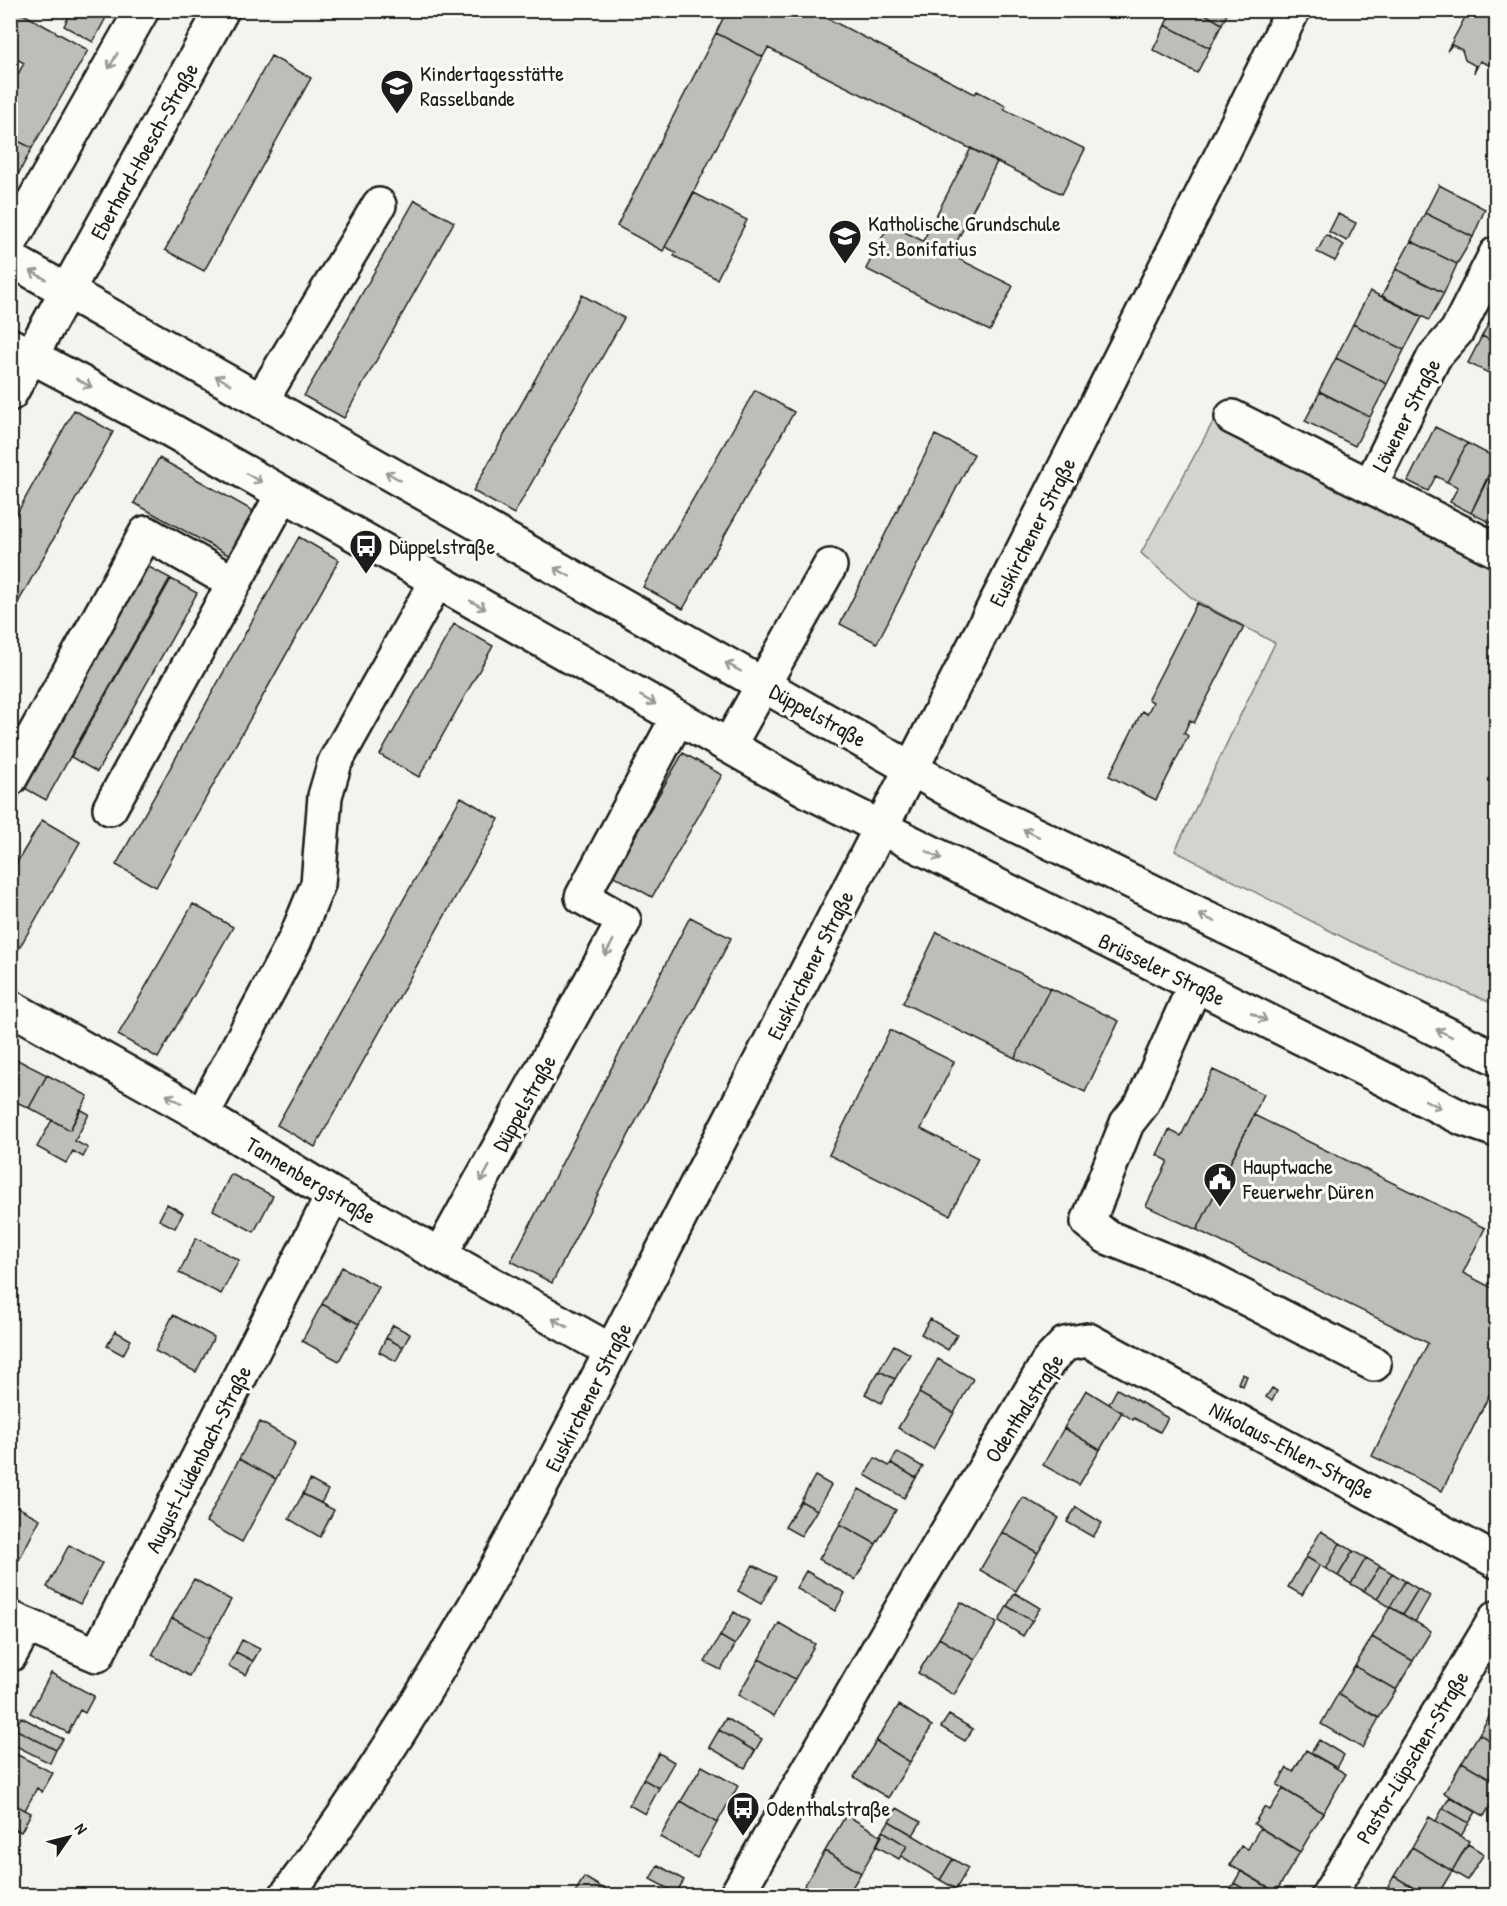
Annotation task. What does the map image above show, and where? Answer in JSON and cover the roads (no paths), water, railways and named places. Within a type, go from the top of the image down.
[{"type":"street","points":[[10,243],[142,10]]},
{"type":"street","name":"Eberhard-Hoesch-Straße","points":[[10,394],[21,350],[66,291],[222,10]]},
{"type":"street","name":"Euskirchener Straße","points":[[286,1896],[331,1837],[446,1654],[542,1486],[883,827],[1145,311],[1293,10]]},
{"type":"street","points":[[261,401],[379,205]]},
{"type":"street","name":"Löwener Straße","points":[[1497,254],[1457,331],[1434,357],[1370,486],[1497,550]]},
{"type":"street","points":[[10,259],[66,291]]},
{"type":"street","name":"Düppelstraße","points":[[66,291],[912,767]]},
{"type":"street","points":[[21,350],[284,494],[436,582],[729,745],[830,566]]},
{"type":"street","points":[[1232,417],[1370,486]]},
{"type":"street","points":[[110,808],[284,494]]},
{"type":"street","points":[[10,779],[146,533],[234,583]]},
{"type":"street","points":[[202,1115],[295,940],[318,884],[325,796],[335,762],[436,582]]},
{"type":"street","name":"Düppelstraße","points":[[440,1255],[624,921],[582,897],[678,717]]},
{"type":"street","name":"Brüsseler Straße","points":[[729,745],[831,803],[883,827],[938,858],[1464,1119],[1497,1130]]},
{"type":"street","points":[[912,767],[988,812],[1497,1058]]},
{"type":"street","points":[[1195,985],[1142,1104],[1127,1123],[1088,1222],[1107,1237],[1197,1273],[1374,1364]]},
{"type":"street","name":"Tannenbergstraße","points":[[10,1007],[202,1115],[333,1195],[611,1352]]},
{"type":"street","name":"August-Lüdenbach-Straße","points":[[18,1622],[97,1654],[333,1195]]},
{"type":"street","name":"Nikolaus-Ehlen-Straße","points":[[1088,1340],[1497,1561]]},
{"type":"street","name":"Odenthalstraße","points":[[741,1894],[902,1608],[1048,1362],[1065,1344],[1088,1340]]},
{"type":"street","name":"Pastor-Lüpschen-Straße","points":[[1328,1896],[1497,1618]]},
{"type":"street","points":[[10,1655],[18,1622]]},
{"type":"place","name":"Kindertagesstätte Rasselbande","points":[[397,115]]},
{"type":"place","name":"Katholische Grundschule St. Bonifatius","points":[[845,265]]},
{"type":"place","name":"Düppelstraße","points":[[366,575]]},
{"type":"place","name":"Hauptwache Feuerwehr Düren","points":[[1220,1208]]},
{"type":"place","name":"Odenthalstraße","points":[[743,1837]]}]
